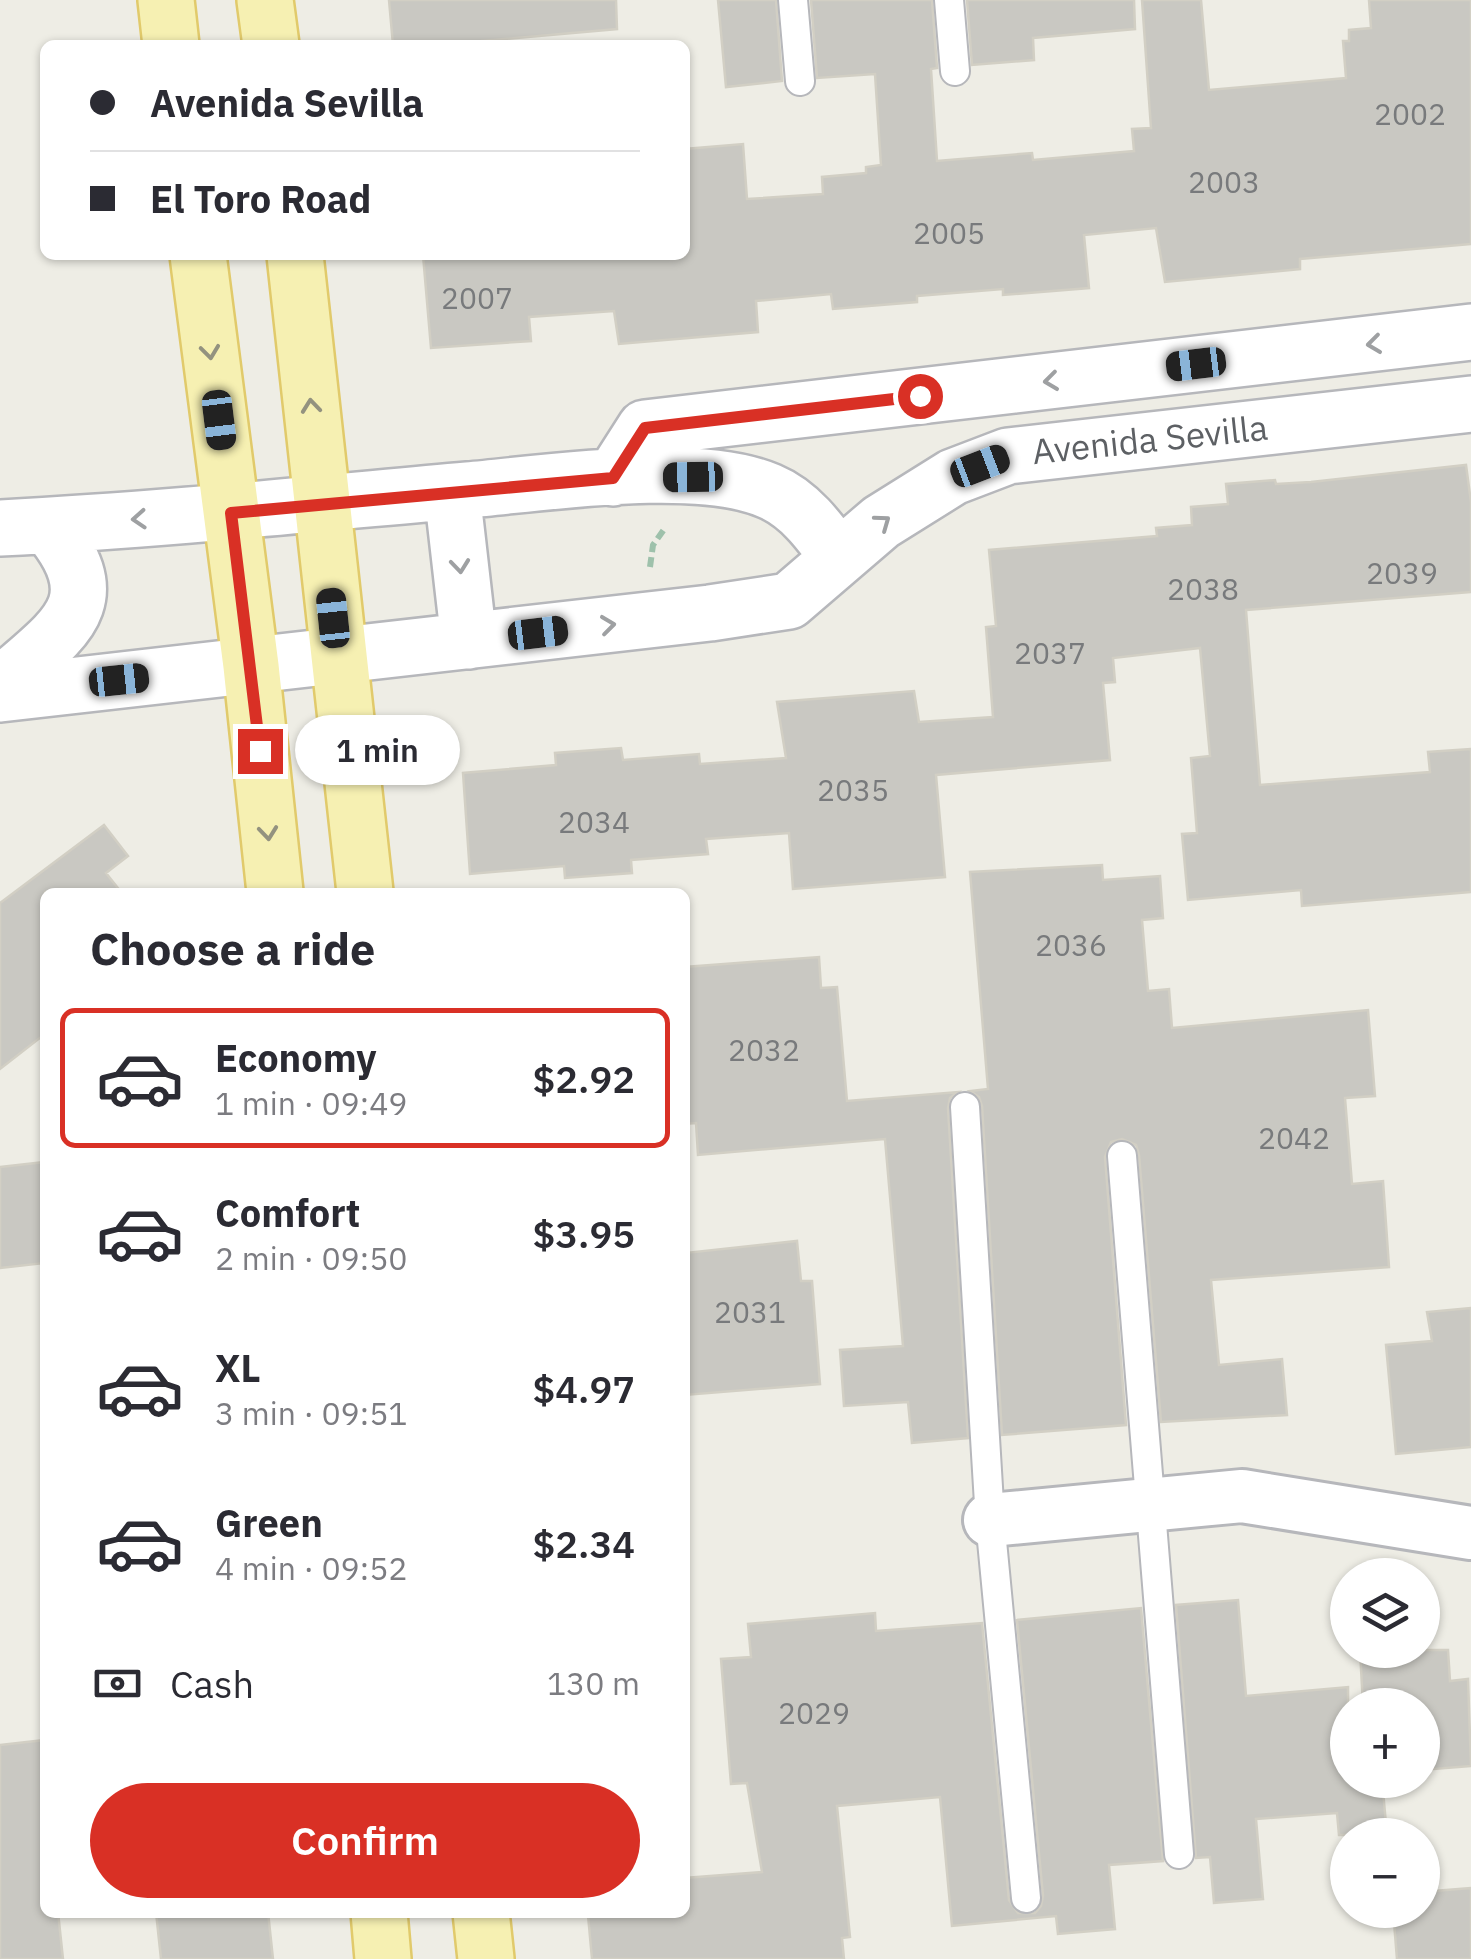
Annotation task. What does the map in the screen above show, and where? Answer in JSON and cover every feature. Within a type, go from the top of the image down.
[{"type":"main road","points":[[166,0],[170,40]]},
{"type":"main road","points":[[265,0],[270,40]]},
{"type":"main road","points":[[199,260],[275,888]]},
{"type":"main road","points":[[296,260],[364,888]]},
{"type":"main road","points":[[380,1918],[383,1959]]},
{"type":"main road","points":[[482,1918],[486,1959]]},
{"type":"street","name":"Avenida Sevilla","points":[[613,478],[645,428],[1471,332]]},
{"type":"street","name":"Avenida Sevilla","points":[[250,666],[789,600],[881,522],[953,477],[1008,456],[1471,404]]},
{"type":"street","points":[[24,527],[231,513],[613,478],[724,478],[770,491],[809,518],[839,558]]},
{"type":"street","points":[[452,492],[469,641]]},
{"type":"street","points":[[0,686],[70,622],[80,587],[71,553],[24,527]]},
{"type":"street","points":[[0,694],[250,666]]},
{"type":"street","points":[[990,1520],[1242,1496],[1471,1533]]},
{"type":"lane","points":[[793,0],[800,82]]},
{"type":"lane","points":[[950,0],[955,70]]},
{"type":"lane","points":[[965,1108],[990,1520],[1026,1898]]},
{"type":"lane","points":[[1122,1156],[1179,1854]]},
{"type":"path","points":[[650,573],[654,544],[669,524]]},
{"type":"building","points":[[389,0],[616,0],[617,29],[493,40],[393,40]]},
{"type":"building","points":[[718,0],[776,0],[782,81],[726,87]]},
{"type":"building","points":[[811,0],[932,0],[937,68],[931,69],[937,161],[1032,153],[1033,160],[1134,151],[1132,129],[1151,128],[1142,0],[1201,0],[1209,90],[1346,78],[1343,41],[1349,41],[1349,30],[1371,28],[1369,0],[1471,0],[1471,244],[1300,259],[1300,269],[1165,282],[1156,228],[1084,235],[1089,288],[917,296],[917,302],[833,309],[831,294],[756,301],[758,332],[619,344],[614,311],[529,317],[531,341],[431,348],[423,260],[690,260],[690,149],[743,144],[747,199],[823,194],[822,177],[866,173],[866,167],[881,165],[875,74],[817,78]]},
{"type":"building","points":[[967,0],[1134,0],[1135,29],[1033,38],[1034,60],[972,65]]},
{"type":"building","points":[[1466,465],[1471,502],[1471,592],[1246,610],[1260,785],[1430,772],[1428,752],[1471,749],[1471,892],[1302,906],[1301,890],[1188,900],[1182,834],[1197,833],[1191,758],[1210,756],[1200,648],[1113,658],[1115,682],[1103,683],[1110,760],[936,775],[945,877],[793,889],[789,833],[706,839],[708,854],[631,860],[632,873],[565,878],[564,866],[470,874],[463,773],[556,765],[555,753],[621,748],[623,760],[699,754],[700,764],[786,758],[777,702],[914,691],[919,722],[993,717],[986,627],[996,626],[989,550],[1157,536],[1156,528],[1192,525],[1191,507],[1228,504],[1226,484],[1311,482]]},
{"type":"building","points":[[104,825],[128,856],[106,873],[118,888],[40,888],[40,1038],[0,1069],[0,903]]},
{"type":"building","points":[[1102,865],[1103,880],[1160,876],[1163,918],[1142,920],[1148,991],[1169,989],[1172,1028],[1368,1010],[1375,1096],[1345,1098],[1352,1184],[1383,1181],[1389,1267],[1211,1280],[1219,1365],[1282,1359],[1287,1415],[1161,1422],[1139,1155],[1136,1145],[1122,1139],[1111,1142],[1105,1157],[1126,1425],[1002,1435],[982,1106],[979,1097],[970,1091],[988,1089],[970,872]]},
{"type":"building","points":[[819,957],[821,988],[837,987],[847,1101],[958,1092],[950,1098],[948,1108],[968,1438],[912,1443],[908,1402],[844,1406],[840,1350],[903,1346],[885,1139],[698,1155],[696,1123],[690,1124],[690,967]]},
{"type":"building","points":[[40,1163],[40,1264],[0,1268],[0,1167]]},
{"type":"building","points":[[797,1241],[801,1281],[812,1281],[820,1384],[690,1395],[690,1252]]},
{"type":"building","points":[[1471,1308],[1471,1447],[1396,1454],[1386,1345],[1432,1341],[1427,1312]]},
{"type":"building","points":[[1238,1600],[1246,1696],[1330,1689],[1330,1798],[1384,1798],[1385,1818],[1337,1818],[1337,1813],[1256,1819],[1263,1899],[1214,1903],[1210,1857],[1196,1858],[1176,1605]]},
{"type":"building","points":[[1141,1608],[1163,1861],[1109,1865],[1115,1929],[1058,1934],[1056,1916],[952,1926],[940,1797],[837,1806],[850,1937],[842,1938],[844,1959],[592,1959],[588,1918],[690,1918],[690,1878],[762,1872],[747,1783],[731,1784],[721,1659],[751,1657],[748,1624],[875,1613],[876,1631],[982,1623],[1009,1900],[1018,1913],[1035,1913],[1043,1896],[1017,1620]]},
{"type":"building","points":[[1440,1650],[1448,1650],[1450,1681],[1468,1679],[1471,1766],[1440,1769],[1440,1688],[1362,1688],[1361,1668],[1440,1668]]},
{"type":"building","points":[[40,1741],[40,1918],[59,1918],[63,1959],[0,1959],[0,1745]]},
{"type":"building","points":[[1471,1888],[1471,1959],[1397,1959],[1394,1928],[1440,1928],[1440,1891]]},
{"type":"building","points":[[157,1918],[269,1918],[273,1959],[161,1959]]},
{"type":"route","points":[[260,751],[231,513],[613,478],[645,428],[920,396]]}]
